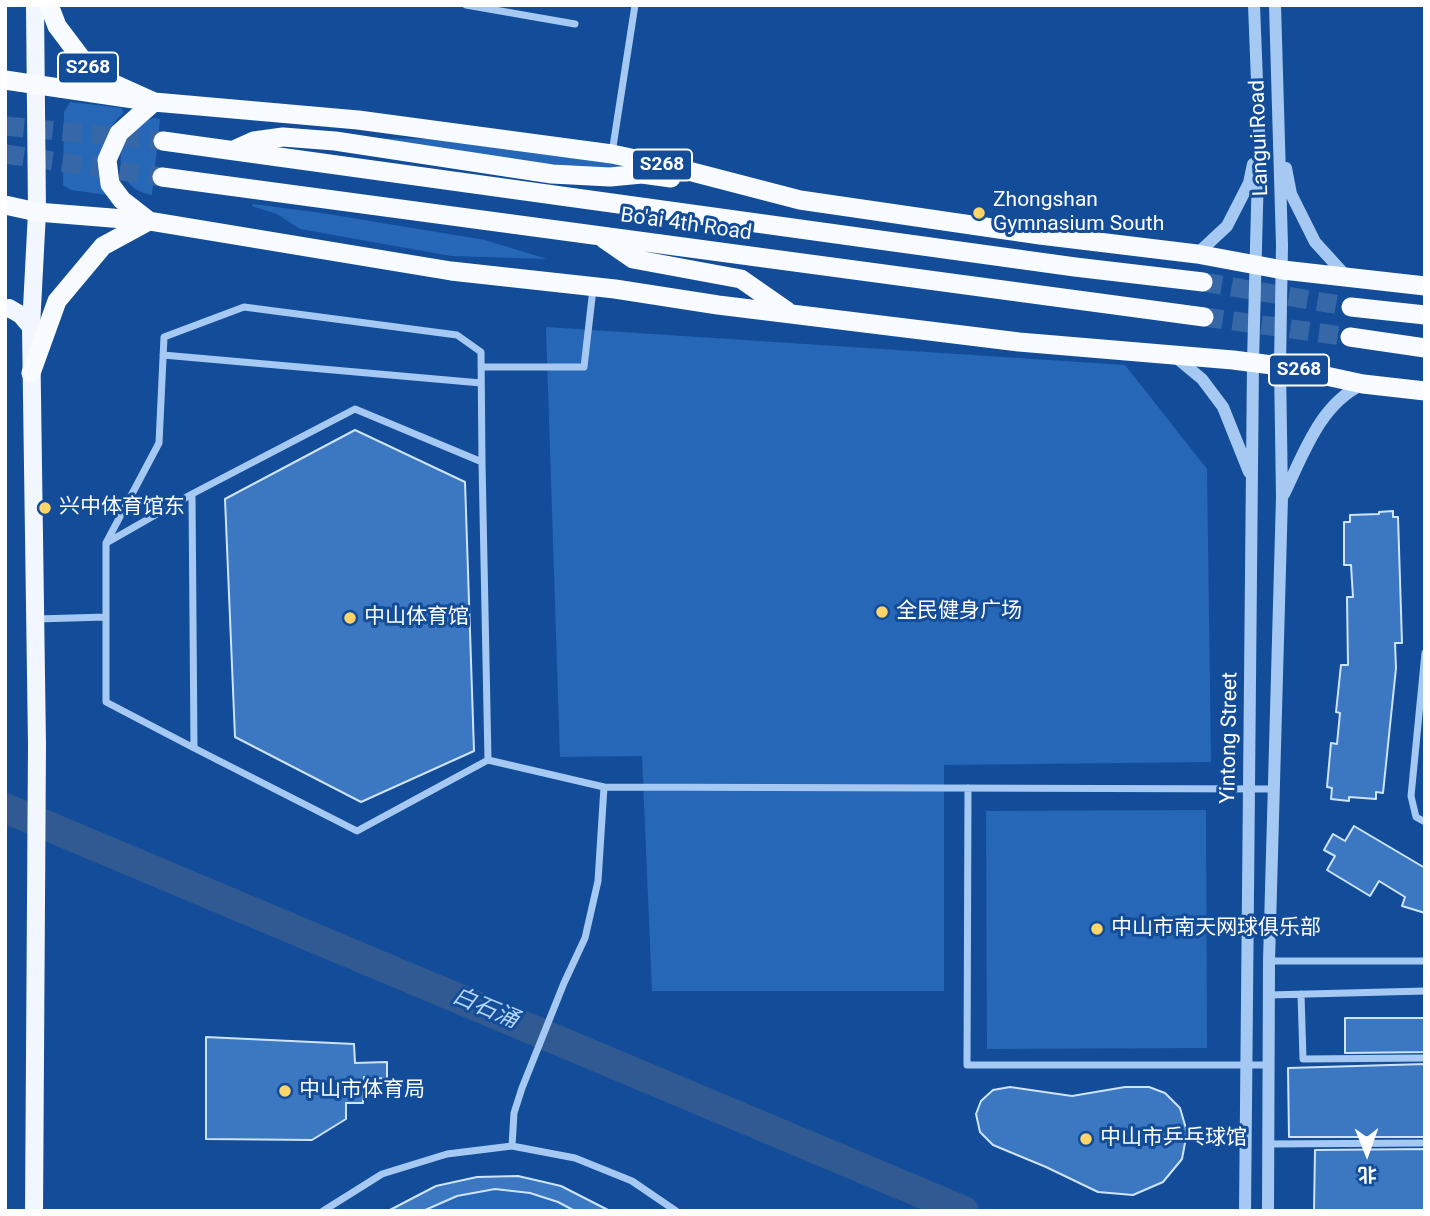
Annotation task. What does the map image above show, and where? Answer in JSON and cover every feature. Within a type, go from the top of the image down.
[{"type":"highway","name":"S268","points":[[49,5],[57,26],[94,75],[154,103]]},
{"type":"highway","name":"S268","points":[[5,80],[154,103],[358,120],[612,154],[800,200],[1197,254],[1283,270],[1425,286]]},
{"type":"highway","points":[[31,373],[57,301],[103,246],[149,221],[122,200],[110,184],[107,160],[119,133],[154,103]]},
{"type":"highway","points":[[232,150],[254,141],[283,137],[335,141],[552,174],[610,177],[642,174],[681,179],[766,199],[800,200]]},
{"type":"highway","name":"Bo'ai 4th Road","points":[[163,141],[1076,267],[1203,282]]},
{"type":"highway","name":"Bo'ai 4th Road","points":[[162,177],[1204,317]]},
{"type":"highway","name":"S268","points":[[5,205],[37,212],[149,221],[452,271],[1019,342],[1253,362],[1363,384],[1425,391]]},
{"type":"highway","points":[[600,236],[633,258],[741,279],[791,314]]},
{"type":"highway","points":[[1351,307],[1425,316]]},
{"type":"highway","name":"S268","points":[[1350,337],[1425,348]]},
{"type":"main road","name":"S268","points":[[35,5],[37,212]]},
{"type":"main road","points":[[34,1211],[37,766],[31,327],[37,212]]},
{"type":"main road","points":[[5,309],[9,308],[21,315],[31,327]]},
{"type":"street","points":[[466,5],[575,24]]},
{"type":"street","points":[[612,154],[635,5]]},
{"type":"street","name":"Langui Road","points":[[1254,5],[1259,132],[1257,266]]},
{"type":"street","name":"Langui Road","points":[[1275,5],[1283,270]]},
{"type":"street","points":[[1280,131],[1291,194],[1315,242],[1346,276]]},
{"type":"street","points":[[1197,254],[1227,226],[1249,183],[1259,132]]},
{"type":"street","name":"Yintong Street","points":[[1245,1211],[1253,362],[1257,266]]},
{"type":"street","points":[[1268,1211],[1269,961],[1282,497],[1280,366],[1283,270]]},
{"type":"street","points":[[481,367],[584,367],[593,287]]},
{"type":"street","points":[[488,760],[481,352],[457,335],[244,307],[164,337],[159,443],[106,543],[106,702],[356,831],[488,760],[604,787],[1273,789]]},
{"type":"street","points":[[163,355],[481,383]]},
{"type":"street","points":[[1172,355],[1202,379],[1223,407],[1247,465],[1253,489]]},
{"type":"street","points":[[1282,497],[1323,417],[1341,397],[1363,384]]},
{"type":"street","points":[[106,543],[192,494],[355,409],[482,462]]},
{"type":"street","points":[[192,494],[194,748]]},
{"type":"street","points":[[35,619],[106,617]]},
{"type":"street","points":[[1425,653],[1411,796],[1416,817],[1425,822]]},
{"type":"street","points":[[512,1146],[514,1113],[533,1057],[585,938],[598,881],[604,787]]},
{"type":"street","points":[[968,788],[967,1065],[1268,1065]]},
{"type":"street","points":[[1269,961],[1425,961]]},
{"type":"street","points":[[1269,995],[1425,992]]},
{"type":"street","points":[[1301,994],[1303,1059],[1425,1058]]},
{"type":"street","points":[[1268,1144],[1425,1143]]},
{"type":"street","points":[[323,1211],[382,1174],[447,1153],[512,1146],[575,1158],[598,1167],[632,1181],[676,1211]]},
{"type":"shaded area","points":[[70,102],[122,108],[123,113],[114,123],[104,143],[105,162],[115,196],[71,190],[63,185],[64,112]]},
{"type":"shaded area","points":[[154,118],[160,119],[152,195],[138,190],[128,182],[122,170],[121,158],[123,145],[130,134],[140,124]]},
{"type":"shaded area","points":[[350,138],[434,139],[653,169],[578,171]]},
{"type":"shaded area","points":[[253,204],[485,240],[547,259],[451,256],[300,229],[277,214],[252,206]]},
{"type":"shaded area","name":"全民健身广场","points":[[546,327],[1125,365],[1207,469],[1211,762],[944,765],[944,991],[652,991],[642,756],[560,757]]},
{"type":"shaded area","name":"中山市南天网球俱乐部","points":[[1206,810],[1207,1048],[987,1049],[986,811]]},
{"type":"shaded area","points":[[518,1176],[574,1193],[603,1211],[392,1211],[405,1201],[435,1187],[468,1180]]},
{"type":"building","name":"中山体育馆","points":[[355,430],[465,482],[474,751],[361,802],[235,737],[225,499]]},
{"type":"building","points":[[1393,511],[1393,517],[1398,517],[1402,643],[1395,643],[1396,668],[1383,793],[1376,792],[1376,799],[1331,799],[1332,788],[1327,787],[1331,743],[1337,744],[1340,713],[1336,712],[1341,665],[1348,665],[1347,597],[1353,597],[1351,565],[1344,565],[1344,522],[1350,522],[1350,515]]},
{"type":"building","points":[[1354,826],[1425,868],[1425,913],[1402,906],[1405,897],[1379,881],[1370,896],[1327,870],[1335,856],[1324,850],[1333,834],[1345,841]]},
{"type":"building","points":[[1345,1018],[1425,1018],[1425,1052],[1345,1053]]},
{"type":"building","name":"中山市体育局","points":[[206,1037],[354,1044],[355,1063],[387,1062],[387,1079],[364,1077],[363,1103],[346,1103],[346,1119],[312,1140],[206,1139]]},
{"type":"building","points":[[1425,1064],[1425,1137],[1289,1137],[1288,1068]]},
{"type":"building","name":"中山市乒乓球馆","points":[[1010,1087],[1072,1096],[1125,1087],[1149,1087],[1165,1093],[1180,1108],[1187,1132],[1182,1159],[1163,1182],[1133,1195],[1098,1192],[993,1145],[980,1132],[976,1114],[981,1101],[993,1090]]},
{"type":"building","points":[[1425,1149],[1425,1211],[1314,1211],[1315,1150]]},
{"type":"building","points":[[518,1176],[561,1186],[610,1211],[575,1211],[530,1193],[495,1189],[457,1196],[423,1211],[388,1211],[436,1186],[477,1177]]},
{"type":"waterway","name":"白石涌","points":[[5,808],[964,1211]]},
{"type":"tunnel","points":[[5,126],[163,141]]},
{"type":"tunnel","points":[[5,154],[162,177]]},
{"type":"tunnel","points":[[1203,282],[1351,307]]},
{"type":"tunnel","points":[[1204,317],[1350,337]]},
{"type":"place","name":"Zhongshan Gymnasium South","points":[[979,213]]},
{"type":"place","name":"兴中体育馆东","points":[[45,508]]},
{"type":"place","name":"全民健身广场","points":[[882,612]]},
{"type":"place","name":"中山体育馆","points":[[350,618]]},
{"type":"place","name":"中山市南天网球俱乐部","points":[[1097,929]]},
{"type":"place","name":"中山市体育局","points":[[285,1091]]},
{"type":"place","name":"中山市乒乓球馆","points":[[1086,1139]]}]
